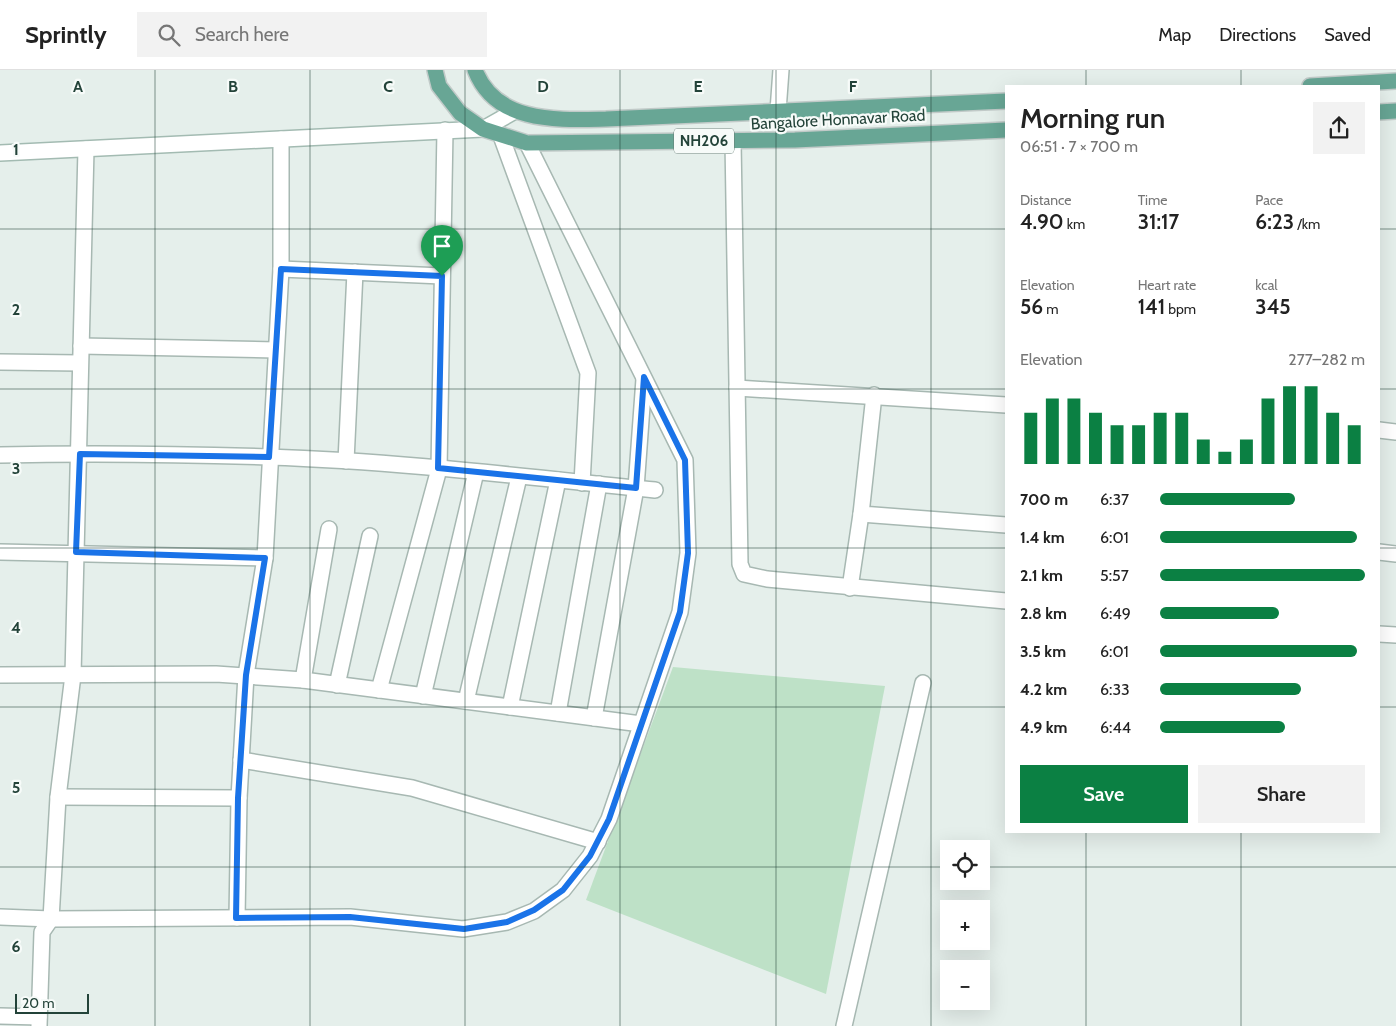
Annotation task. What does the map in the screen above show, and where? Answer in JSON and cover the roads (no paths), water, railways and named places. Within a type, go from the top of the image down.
[{"type":"main road","name":"Bangalore Honnavar Road","points":[[435,70],[439,86],[460,113],[483,129],[527,143],[733,141],[1005,130]]},
{"type":"main road","name":"NH206","points":[[475,70],[494,98],[515,111],[548,120],[1005,101]]},
{"type":"main road","points":[[1327,85],[1396,81]]},
{"type":"main road","points":[[1380,112],[1396,111]]},
{"type":"street","points":[[778,111],[781,70]]},
{"type":"street","points":[[0,154],[86,148],[483,129],[515,111]]},
{"type":"street","points":[[378,690],[438,468],[445,130]]},
{"type":"street","points":[[501,136],[588,373],[582,483]]},
{"type":"street","points":[[236,918],[238,798],[246,675],[265,558],[269,457],[281,269],[281,139]]},
{"type":"street","points":[[733,141],[740,564],[744,574],[767,579],[850,588],[1005,601]]},
{"type":"street","points":[[0,917],[51,919],[350,917],[464,929],[507,922],[534,910],[563,890],[590,856],[609,819],[680,612],[688,553],[685,460],[527,143]]},
{"type":"street","points":[[0,1016],[39,1021],[42,932],[51,919],[58,797],[73,674],[80,454],[80,363],[86,148]]},
{"type":"street","points":[[281,269],[442,276]]},
{"type":"street","points":[[346,462],[355,272]]},
{"type":"street","points":[[81,346],[276,350]]},
{"type":"street","points":[[0,362],[80,363]]},
{"type":"street","points":[[594,718],[636,488],[644,377]]},
{"type":"street","points":[[737,388],[1005,405]]},
{"type":"street","points":[[850,588],[874,396]]},
{"type":"street","points":[[1380,430],[1396,432]]},
{"type":"street","points":[[0,455],[80,454],[269,457],[438,468],[655,490]]},
{"type":"street","points":[[423,696],[476,472]]},
{"type":"street","points":[[466,701],[519,477]]},
{"type":"street","points":[[510,707],[558,480]]},
{"type":"street","points":[[558,714],[599,484]]},
{"type":"street","points":[[860,514],[1005,525]]},
{"type":"street","points":[[303,680],[329,529]]},
{"type":"street","points":[[337,685],[370,536]]},
{"type":"street","points":[[0,552],[76,552],[265,558]]},
{"type":"street","points":[[1380,552],[1396,554]]},
{"type":"street","points":[[1380,634],[1396,635]]},
{"type":"street","points":[[0,675],[246,675],[303,680],[641,724]]},
{"type":"street","points":[[844,1026],[923,683]]},
{"type":"street","points":[[241,760],[412,788],[598,842]]},
{"type":"street","points":[[58,797],[238,798]]}]
